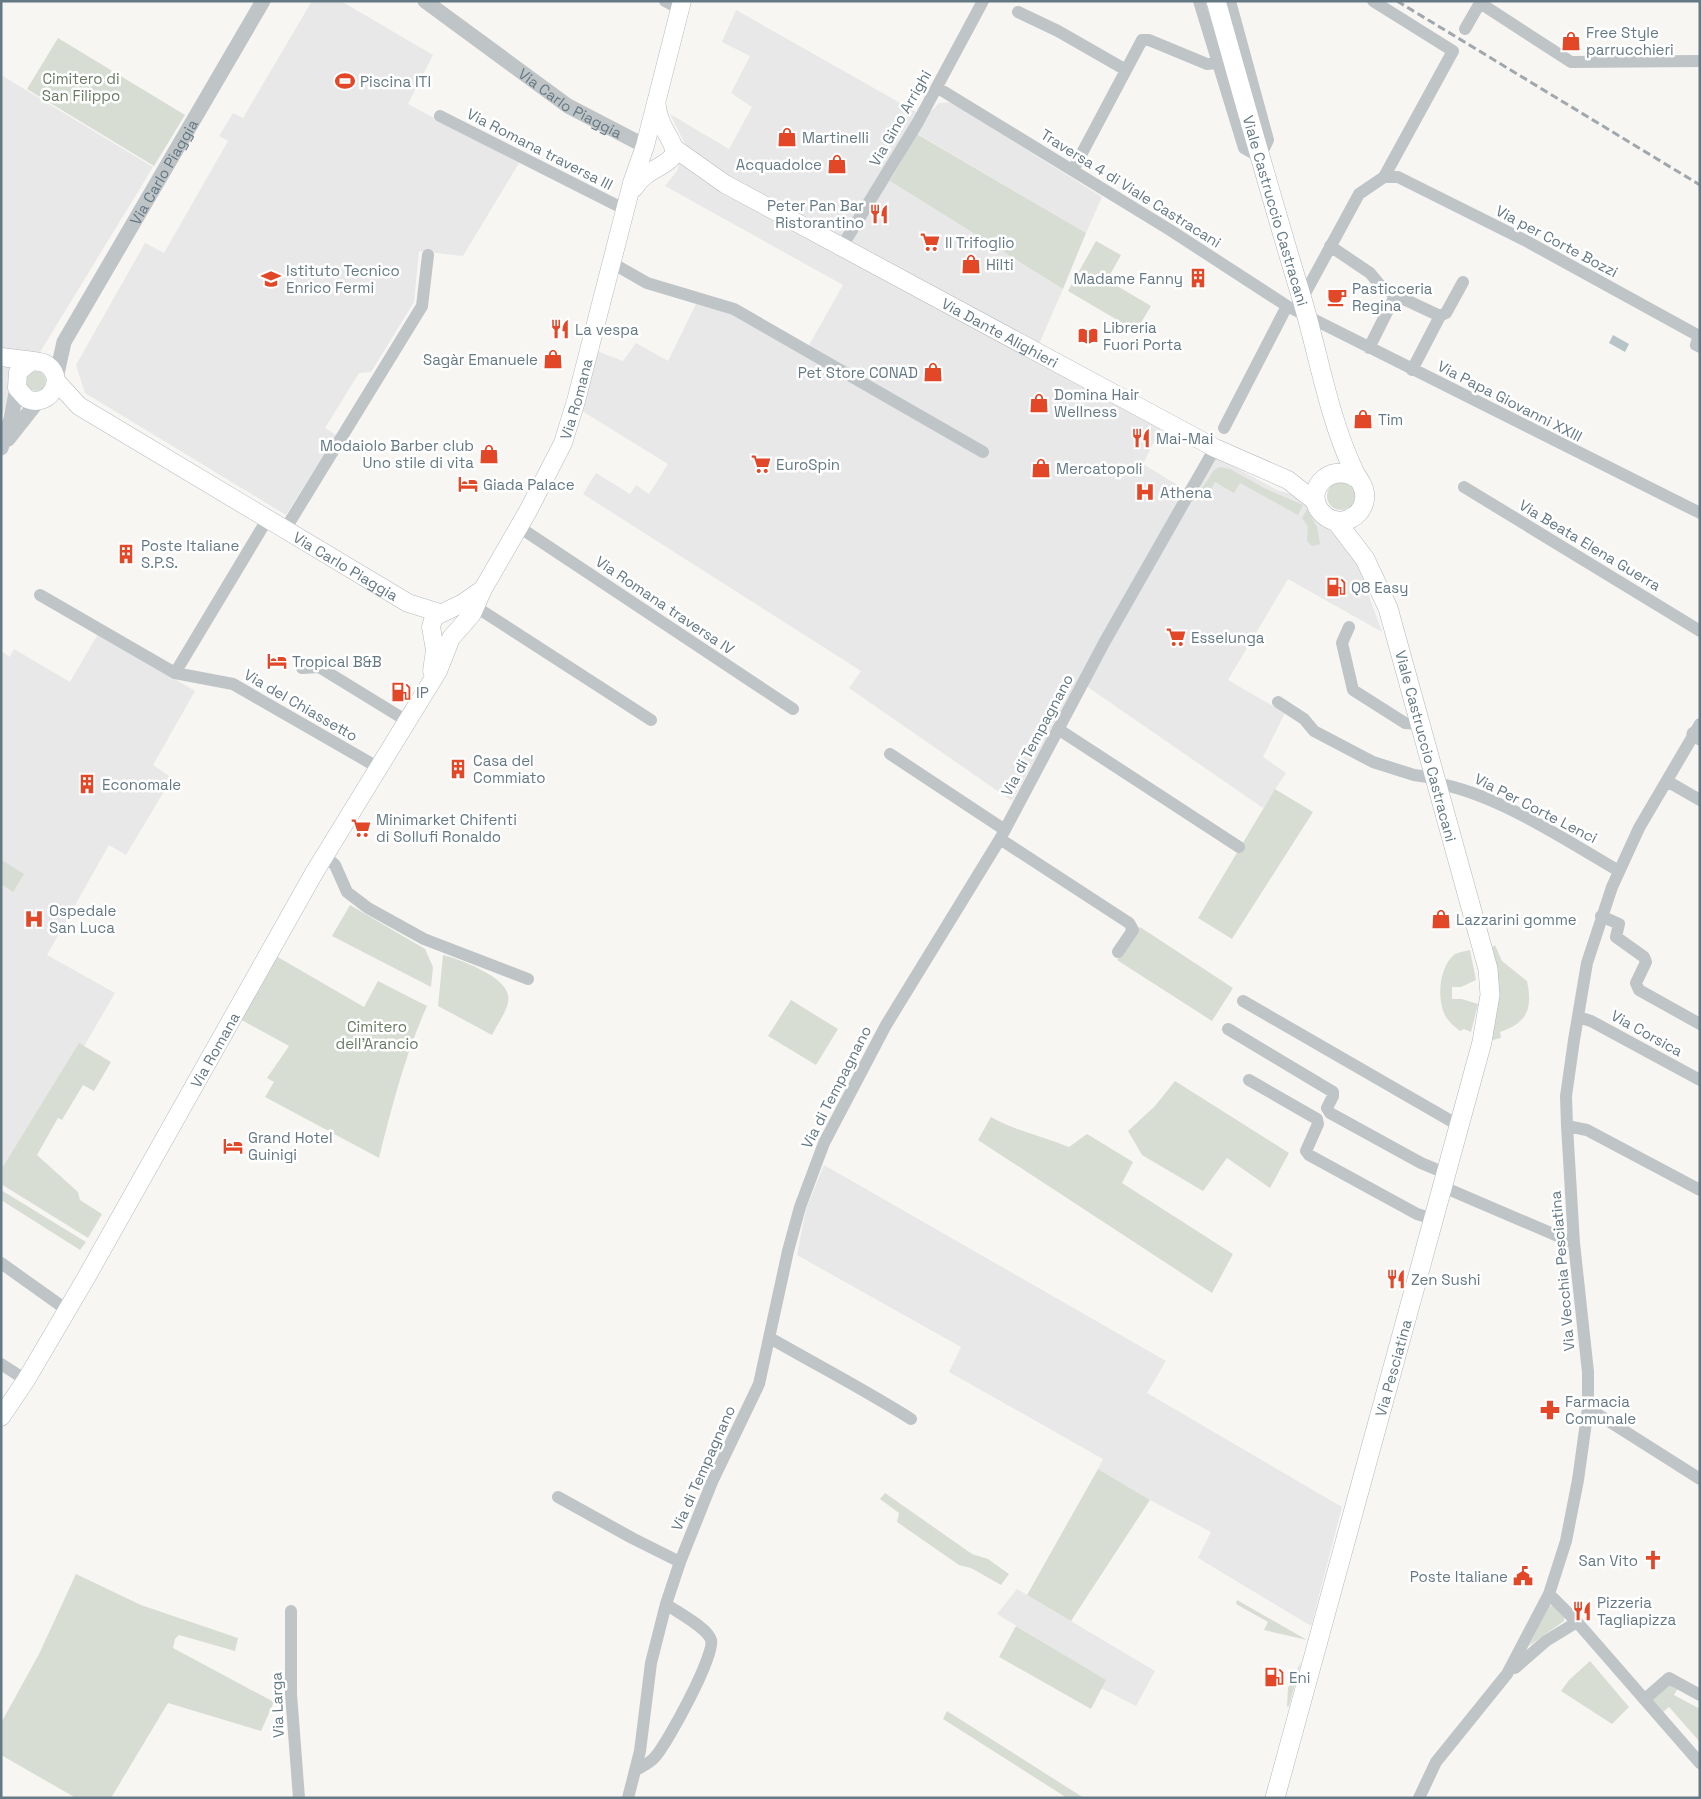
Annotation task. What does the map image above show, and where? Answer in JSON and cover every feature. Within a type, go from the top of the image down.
[{"type":"main road","name":"Viale Castruccio Castracani","points":[[1216,1],[1284,244],[1294,302],[1307,317],[1334,418],[1362,486],[1365,502],[1356,516],[1366,559],[1388,608],[1434,780],[1480,937]]},
{"type":"main road","name":"Via Romana","points":[[1,1417],[26,1380],[67,1310],[324,855],[443,660],[454,634],[476,607],[483,589],[554,462],[567,432],[634,177],[645,146],[658,94],[676,4]]},
{"type":"main road","name":"Via Romana","points":[[631,192],[642,176],[667,153],[659,120],[658,94]]},
{"type":"main road","points":[[656,136],[667,153],[647,159],[645,146],[649,139],[656,136]]},
{"type":"main road","name":"Via Dante Alighieri","points":[[667,153],[1215,448],[1288,480],[1316,502]]},
{"type":"main road","name":"Via Carlo Piaggia","points":[[1,357],[50,367],[56,380],[79,406],[286,528],[437,621]]},
{"type":"main road","points":[[16,385],[21,368],[32,362]]},
{"type":"main road","points":[[1,364],[27,399],[79,406]]},
{"type":"main road","points":[[42,400],[55,389],[56,380]]},
{"type":"main road","name":"Viale Castruccio Castracani","points":[[1334,418],[1330,475],[1316,494],[1316,502],[1325,516],[1336,521],[1366,559]]},
{"type":"main road","points":[[1330,475],[1344,472],[1358,479]]},
{"type":"main road","name":"Via Dante Alighieri","points":[[1288,480],[1330,475]]},
{"type":"main road","points":[[1336,521],[1344,521],[1356,516]]},
{"type":"main road","name":"Via Romana","points":[[428,684],[435,656],[437,621],[483,589]]},
{"type":"main road","points":[[458,619],[454,634],[440,638],[437,621],[458,619]]},
{"type":"main road","name":"Via Pesciatina","points":[[1275,1798],[1489,1007],[1489,976],[1480,937]]},
{"type":"street","name":"Via Carlo Piaggia","points":[[64,342],[263,1]]},
{"type":"street","name":"Via Carlo Piaggia","points":[[425,1],[568,106],[645,146]]},
{"type":"street","name":"Via Gino Arrighi","points":[[841,248],[938,88],[983,1]]},
{"type":"street","points":[[1199,1],[1244,148],[1260,157],[1268,140],[1230,1]]},
{"type":"street","points":[[1224,428],[1294,302],[1330,246],[1359,194],[1384,177],[1453,51],[1373,1]]},
{"type":"street","points":[[1465,30],[1481,2],[1571,62],[1700,61]]},
{"type":"street","points":[[1018,12],[1058,31],[1126,70]]},
{"type":"street","points":[[1073,170],[1142,40],[1149,40],[1207,64],[1217,63]]},
{"type":"street","name":"Traversa 4 di Viale Castracani","points":[[938,88],[1170,230],[1294,302]]},
{"type":"street","name":"Via Romana traversa III","points":[[440,116],[626,210]]},
{"type":"street","name":"Via per Corte Bozzi","points":[[1384,177],[1398,177],[1528,242],[1699,336],[1696,345],[1700,347]]},
{"type":"street","points":[[1330,246],[1370,272],[1380,285],[1394,294],[1440,316]]},
{"type":"street","name":"Via Carlo Piaggia","points":[[286,528],[422,306],[428,255]]},
{"type":"street","points":[[612,263],[647,283],[734,309],[983,452]]},
{"type":"street","points":[[1412,370],[1440,316],[1446,313],[1463,282]]},
{"type":"street","points":[[1369,348],[1394,298],[1394,294]]},
{"type":"street","name":"Via Papa Giovanni XXIII","points":[[1307,317],[1700,513]]},
{"type":"street","points":[[32,362],[64,342]]},
{"type":"street","points":[[56,380],[64,342]]},
{"type":"street","points":[[1,448],[11,419],[16,385]]},
{"type":"street","points":[[1,448],[42,400]]},
{"type":"street","name":"Via di Tempagnano","points":[[628,1798],[636,1770],[651,1663],[666,1604],[680,1562],[712,1482],[759,1384],[788,1251],[800,1207],[824,1143],[886,1025],[1002,834],[1104,643],[1215,448]]},
{"type":"street","name":"Via Beata Elena Guerra","points":[[1464,487],[1700,631]]},
{"type":"street","points":[[175,673],[268,518]]},
{"type":"street","name":"Via Romana traversa IV","points":[[519,527],[794,710]]},
{"type":"street","name":"Via del Chiassetto","points":[[40,595],[175,673],[232,684],[378,768]]},
{"type":"street","points":[[476,607],[651,720]]},
{"type":"street","points":[[1348,627],[1342,642],[1353,690],[1406,723],[1419,724]]},
{"type":"street","points":[[302,668],[319,667],[407,720]]},
{"type":"street","name":"Via Per Corte Lenci","points":[[1278,702],[1304,718],[1314,731],[1373,762],[1458,787],[1512,811],[1619,871]]},
{"type":"street","points":[[1058,729],[1239,847]]},
{"type":"street","name":"Via Vecchia Pesciatina","points":[[1419,1798],[1436,1762],[1507,1674],[1549,1594],[1566,1541],[1578,1480],[1588,1408],[1588,1372],[1574,1243],[1566,1096],[1578,1017],[1587,962],[1601,916],[1619,871],[1639,828],[1666,781],[1698,732]]},
{"type":"street","points":[[890,754],[1129,924],[1133,930],[1118,952]]},
{"type":"street","points":[[1666,781],[1700,800]]},
{"type":"street","points":[[324,855],[335,865],[347,892],[368,908],[424,939],[528,979]]},
{"type":"street","points":[[1601,916],[1620,924],[1616,937],[1644,957],[1646,962],[1636,983],[1639,990],[1700,1024]]},
{"type":"street","points":[[1243,1001],[1458,1125]]},
{"type":"street","name":"Via Corsica","points":[[1578,1017],[1591,1021],[1700,1080]]},
{"type":"street","points":[[1228,1029],[1333,1092],[1334,1096],[1327,1108],[1330,1113],[1421,1163],[1443,1179],[1574,1243]]},
{"type":"street","points":[[1249,1080],[1317,1119],[1318,1124],[1306,1151],[1308,1155],[1417,1214],[1433,1219]]},
{"type":"street","points":[[1568,1126],[1587,1130],[1700,1190]]},
{"type":"street","points":[[1,1263],[67,1310]]},
{"type":"street","points":[[770,1338],[819,1367],[848,1380],[911,1419]]},
{"type":"street","points":[[1,1364],[26,1380]]},
{"type":"street","points":[[1588,1408],[1700,1479]]},
{"type":"street","points":[[558,1497],[680,1562]]},
{"type":"street","points":[[1549,1594],[1577,1622],[1700,1763]]},
{"type":"street","points":[[636,1770],[648,1763],[664,1744],[707,1664],[712,1648],[708,1632],[666,1604]]},
{"type":"street","name":"Via Larga","points":[[292,1611],[291,1694],[298,1798]]},
{"type":"street","points":[[1507,1674],[1546,1642],[1577,1622]]},
{"type":"street","points":[[1645,1699],[1669,1678],[1700,1695]]},
{"type":"shaded area","name":"Istituto Tecnico Enrico Fermi","points":[[312,1],[341,1],[433,55],[408,104],[519,163],[463,256],[419,251],[414,302],[371,372],[359,373],[325,428],[336,435],[286,515],[85,393],[76,365],[145,243],[164,253],[228,141],[219,136],[233,113],[243,118]]},
{"type":"shaded area","points":[[736,10],[925,117],[939,103],[951,102],[1102,197],[1086,233],[918,134],[890,181],[1063,289],[1033,358],[1162,426],[1143,464],[1184,489],[1207,452],[1277,490],[1305,498],[1319,522],[1345,540],[1353,552],[1382,632],[1288,579],[1228,680],[1285,713],[1263,757],[1286,773],[1263,808],[1079,681],[1012,801],[849,688],[861,671],[583,494],[596,473],[630,494],[636,485],[649,494],[668,464],[582,411],[597,351],[623,361],[636,343],[668,361],[696,304],[733,313],[805,352],[843,285],[665,186],[677,171],[686,146],[670,114],[729,149],[752,107],[731,93],[750,56],[722,42]]},
{"type":"shaded area","points":[[1,75],[153,167],[1,416]]},
{"type":"shaded area","points":[[1613,335],[1629,344],[1625,352],[1609,343]]},
{"type":"shaded area","name":"Ospedale San Luca","points":[[98,634],[195,691],[153,765],[172,778],[126,855],[109,845],[47,955],[115,993],[1,1189],[1,651],[10,657],[14,649],[70,682]]},
{"type":"shaded area","points":[[824,1165],[1166,1361],[1147,1393],[1342,1507],[1311,1626],[1198,1558],[1211,1532],[1150,1500],[1098,1469],[1103,1459],[949,1372],[961,1347],[797,1255],[806,1209]]},
{"type":"shaded area","points":[[1017,1589],[1155,1671],[1136,1706],[1101,1688],[1105,1680],[997,1614]]},
{"type":"green space","name":"Cimitero di San Filippo","points":[[58,38],[185,115],[154,166],[27,89]]},
{"type":"green space","points":[[917,134],[1086,233],[1063,289],[890,181]]},
{"type":"green space","points":[[1096,241],[1121,255],[1107,280],[1151,306],[1136,331],[1068,291]]},
{"type":"green space","points":[[32,371],[40,371],[46,377],[46,385],[40,391],[32,391],[26,385],[26,377]]},
{"type":"green space","points":[[1219,467],[1230,469],[1266,489],[1303,505],[1298,515],[1240,483],[1234,493],[1215,482],[1208,494],[1201,490],[1214,470]]},
{"type":"green space","points":[[1341,482],[1351,486],[1355,496],[1351,506],[1341,510],[1331,506],[1327,496],[1331,486]]},
{"type":"green space","points":[[1307,509],[1317,527],[1320,544],[1312,546],[1307,541],[1308,526],[1302,518]]},
{"type":"green space","points":[[1275,789],[1313,812],[1232,939],[1198,918]]},
{"type":"green space","points":[[2,860],[24,874],[13,892],[1,884]]},
{"type":"green space","points":[[350,905],[425,949],[433,967],[431,987],[332,936]]},
{"type":"green space","points":[[1140,927],[1233,988],[1212,1021],[1117,960]]},
{"type":"green space","points":[[1495,945],[1502,961],[1527,981],[1529,1000],[1526,1014],[1522,1019],[1500,1032],[1501,1038],[1493,1040],[1490,1038],[1498,1004],[1497,971],[1492,947]]},
{"type":"green space","points":[[1470,950],[1476,980],[1461,987],[1452,987],[1452,999],[1462,999],[1478,1004],[1471,1032],[1464,1029],[1460,1031],[1447,1019],[1443,1010],[1440,993],[1442,975],[1450,959],[1455,954]]},
{"type":"green space","points":[[443,955],[480,969],[499,981],[505,988],[508,995],[507,1005],[492,1035],[438,1006]]},
{"type":"green space","name":"Cimitero dell'Arancio","points":[[276,956],[364,1007],[378,981],[427,1006],[419,1024],[394,1100],[379,1158],[265,1097],[274,1082],[267,1078],[289,1046],[238,1018]]},
{"type":"green space","points":[[791,1000],[838,1029],[816,1065],[768,1036]]},
{"type":"green space","points":[[79,1043],[111,1062],[94,1091],[83,1085],[62,1120],[58,1118],[37,1155],[78,1192],[80,1200],[102,1214],[88,1238],[1,1184],[1,1170]]},
{"type":"green space","points":[[1175,1081],[1289,1153],[1270,1188],[1227,1158],[1203,1191],[1142,1155],[1128,1131],[1155,1106]]},
{"type":"green space","points":[[991,1117],[1010,1126],[1069,1147],[1087,1134],[1133,1162],[1122,1183],[1233,1254],[1212,1293],[978,1140]]},
{"type":"green space","points":[[1,1190],[86,1242],[80,1250],[1,1200]]},
{"type":"green space","points":[[1098,1469],[1150,1500],[1071,1621],[1027,1595]]},
{"type":"green space","points":[[885,1493],[972,1554],[988,1559],[1009,1574],[1001,1585],[971,1568],[959,1565],[897,1522],[899,1513],[880,1499]]},
{"type":"green space","points":[[76,1574],[141,1605],[238,1638],[235,1651],[179,1635],[175,1639],[173,1648],[274,1702],[261,1731],[168,1703],[111,1798],[76,1798],[1,1755],[1,1723],[39,1654]]},
{"type":"green space","points":[[1237,1600],[1307,1640],[1264,1630],[1268,1622],[1236,1604]]},
{"type":"green space","points":[[1549,1605],[1553,1606],[1564,1617],[1564,1621],[1529,1646]]},
{"type":"green space","points":[[1016,1626],[1106,1680],[1091,1709],[999,1657]]},
{"type":"green space","points":[[1590,1661],[1629,1707],[1612,1724],[1561,1691],[1569,1680]]},
{"type":"green space","points":[[1301,1662],[1289,1706],[1287,1707],[1288,1688]]},
{"type":"green space","points":[[1669,1682],[1678,1688],[1674,1695],[1700,1709],[1700,1742],[1669,1707],[1663,1712],[1651,1699]]},
{"type":"green space","points":[[947,1711],[1084,1798],[1067,1798],[943,1719]]},
{"type":"railway","points":[[1397,1],[1700,185]]},
{"type":"place","name":"Free Style parrucchieri","points":[[1571,41]]},
{"type":"place","name":"Piscina ITI","points":[[345,81]]},
{"type":"place","name":"Martinelli","points":[[787,137]]},
{"type":"place","name":"Acquadolce","points":[[837,164]]},
{"type":"place","name":"Peter Pan Bar Ristorantino","points":[[879,214]]},
{"type":"place","name":"Il Trifoglio","points":[[930,242]]},
{"type":"place","name":"Hilti","points":[[971,264]]},
{"type":"place","name":"Madame Fanny","points":[[1198,278]]},
{"type":"place","name":"Istituto Tecnico Enrico Fermi","points":[[271,279]]},
{"type":"place","name":"Pasticceria Regina","points":[[1337,297]]},
{"type":"place","name":"La vespa","points":[[560,329]]},
{"type":"place","name":"Libreria Fuori Porta","points":[[1088,336]]},
{"type":"place","name":"Sagàr Emanuele","points":[[553,359]]},
{"type":"place","name":"Pet Store CONAD","points":[[933,372]]},
{"type":"place","name":"Domina Hair Wellness","points":[[1039,403]]},
{"type":"place","name":"Tim","points":[[1363,419]]},
{"type":"place","name":"Mai-Mai","points":[[1141,438]]},
{"type":"place","name":"Modaiolo Barber club Uno stile di vita","points":[[489,454]]},
{"type":"place","name":"EuroSpin","points":[[761,464]]},
{"type":"place","name":"Mercatopoli","points":[[1041,468]]},
{"type":"place","name":"Giada Palace","points":[[468,484]]},
{"type":"place","name":"Athena","points":[[1145,492]]},
{"type":"place","name":"Poste Italiane S.P.S.","points":[[126,554]]},
{"type":"place","name":"Q8 Easy","points":[[1336,587]]},
{"type":"place","name":"Esselunga","points":[[1176,637]]},
{"type":"place","name":"Tropical B&B","points":[[277,661]]},
{"type":"place","name":"IP","points":[[401,692]]},
{"type":"place","name":"Casa del Commiato","points":[[458,769]]},
{"type":"place","name":"Economale","points":[[87,784]]},
{"type":"place","name":"Minimarket Chifenti di Sollufi Ronaldo","points":[[361,828]]},
{"type":"place","name":"Ospedale San Luca","points":[[34,919]]},
{"type":"place","name":"Lazzarini gomme","points":[[1441,919]]},
{"type":"place","name":"Grand Hotel Guinigi","points":[[233,1146]]},
{"type":"place","name":"Zen Sushi","points":[[1396,1279]]},
{"type":"place","name":"Farmacia Comunale","points":[[1550,1410]]},
{"type":"place","name":"San Vito","points":[[1653,1560]]},
{"type":"place","name":"Poste Italiane","points":[[1523,1576]]},
{"type":"place","name":"Pizzeria Tagliapizza","points":[[1582,1611]]},
{"type":"place","name":"Eni","points":[[1274,1677]]}]
